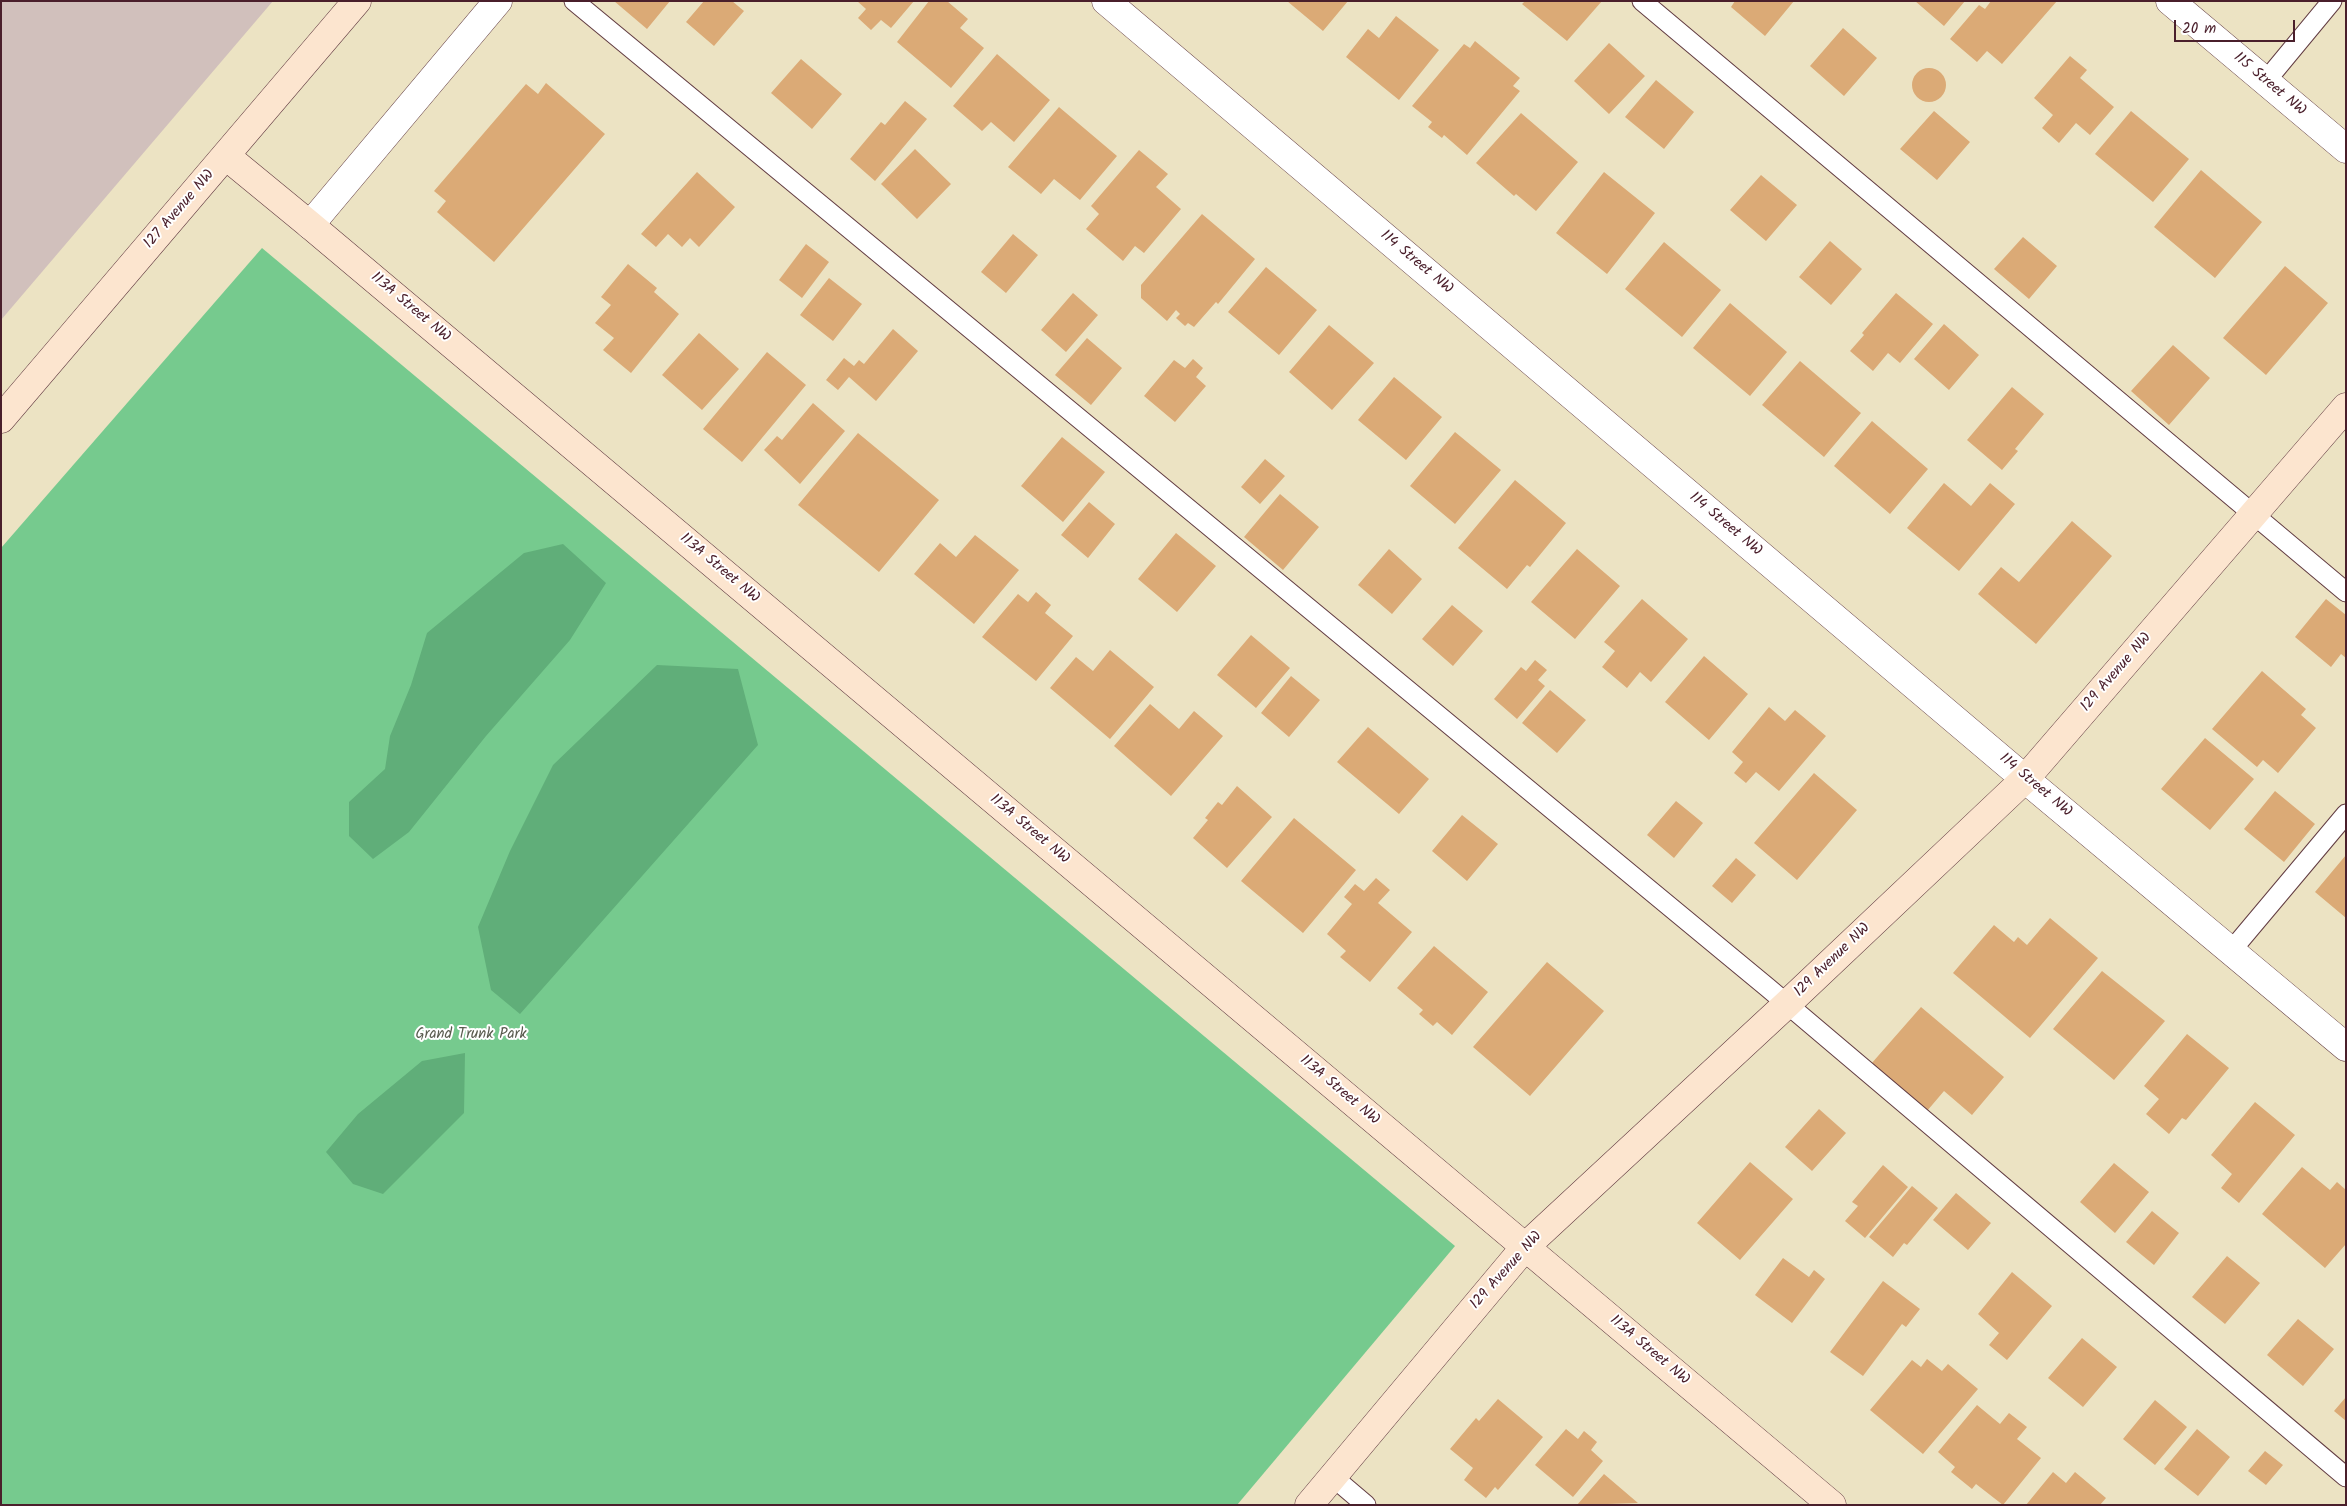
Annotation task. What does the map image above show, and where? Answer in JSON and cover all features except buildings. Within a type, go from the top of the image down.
[{"type":"main road","name":"127 Avenue NW","points":[[1,419],[357,1]]},
{"type":"main road","name":"113A Street NW","points":[[226,156],[1832,1505]]},
{"type":"main road","name":"129 Avenue NW","points":[[1309,1505],[1525,1247],[1787,1004],[2025,778],[2254,516],[2346,407]]},
{"type":"street","points":[[310,225],[498,1]]},
{"type":"street","name":"114 Street NW","points":[[1106,1],[2346,1047]]},
{"type":"street","name":"115 Street NW","points":[[2170,1],[2346,149]]},
{"type":"lane","points":[[574,1],[1787,1004],[2346,1477]]},
{"type":"lane","points":[[1642,1],[2346,592]]},
{"type":"lane","points":[[2266,82],[2332,1]]},
{"type":"lane","points":[[2231,951],[2346,814]]},
{"type":"lane","points":[[1333,1477],[1366,1505]]},
{"type":"shaded area","points":[[1,1],[273,1],[1,320]]},
{"type":"green space","name":"Grand Trunk Park","points":[[262,248],[1455,1246],[1237,1505],[1,1505],[1,548]]},
{"type":"green space","points":[[563,544],[606,583],[570,640],[486,736],[409,832],[373,859],[349,836],[349,802],[385,769],[390,736],[411,685],[427,633],[524,553]]},
{"type":"green space","points":[[657,665],[738,669],[758,745],[520,1014],[491,990],[478,927],[510,851],[553,765]]},
{"type":"green space","points":[[465,1053],[464,1113],[383,1194],[353,1184],[326,1152],[358,1114],[422,1061]]}]
